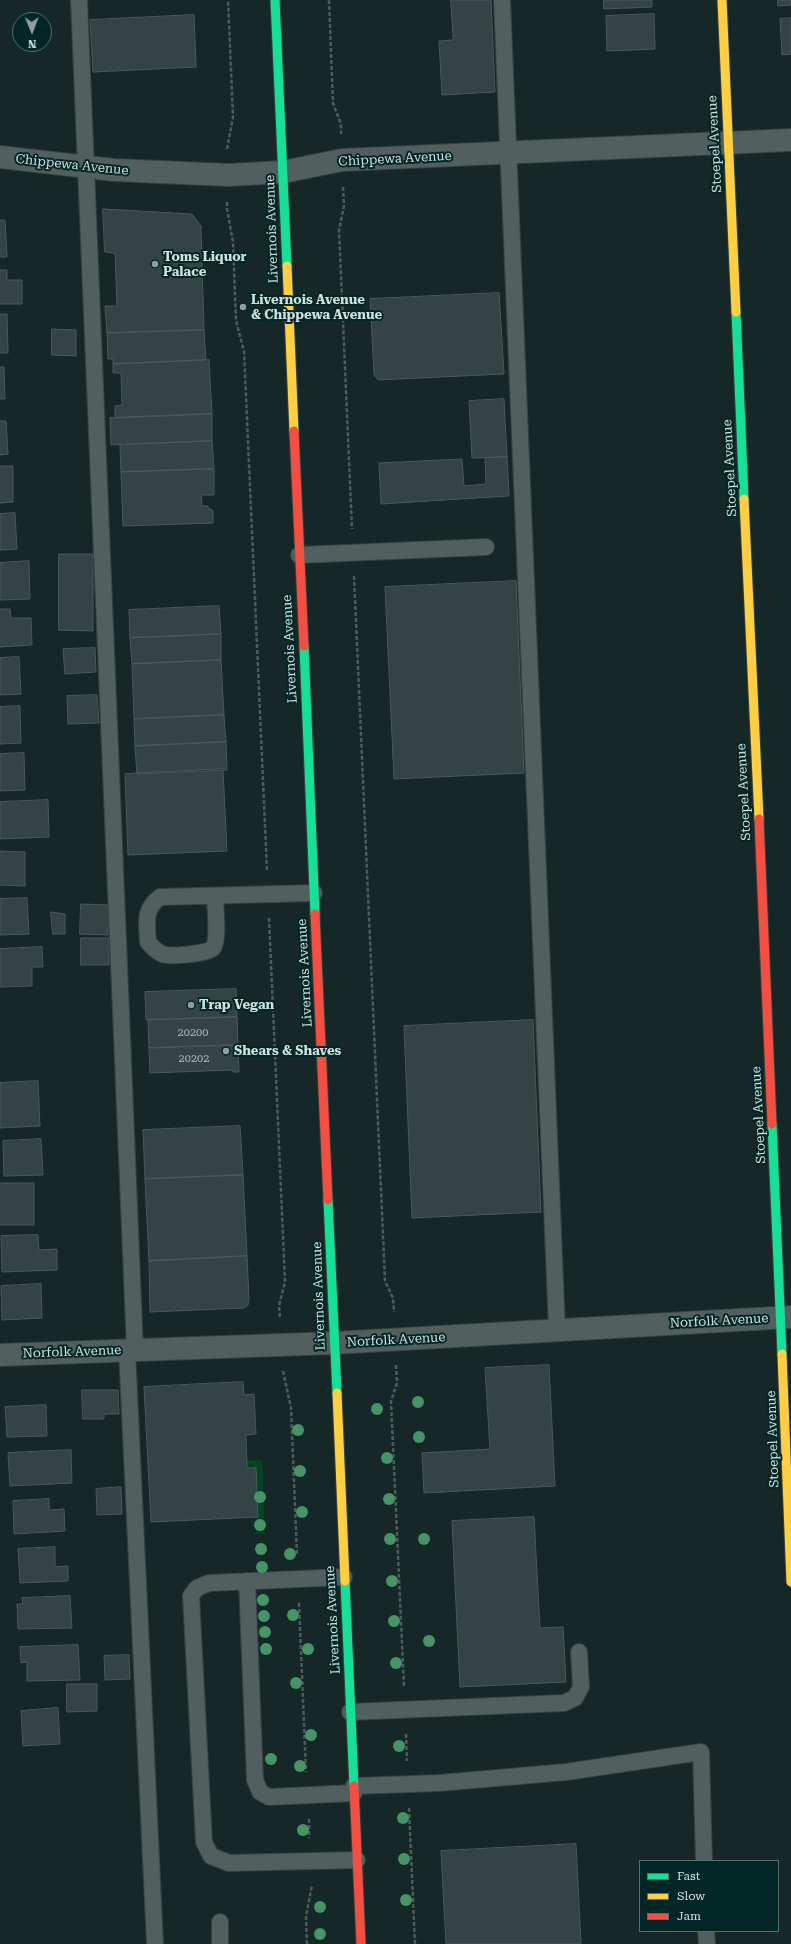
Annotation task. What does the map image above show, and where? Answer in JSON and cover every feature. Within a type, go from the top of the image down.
[{"type":"street","name":"Livernois Avenue","points":[[275,0],[361,1944]]},
{"type":"street","name":"Stoepel Avenue","points":[[722,0],[786,1317],[791,1582]]},
{"type":"street","name":"Chippewa Avenue","points":[[0,157],[114,170],[228,176],[283,172],[342,160],[791,140]]},
{"type":"street","name":"Norfolk Avenue","points":[[0,1355],[334,1343],[786,1317]]},
{"type":"lane","points":[[79,0],[87,167],[131,1350],[155,1944]]},
{"type":"lane","points":[[502,0],[557,1329]]},
{"type":"lane","points":[[299,555],[486,547]]},
{"type":"lane","points":[[215,896],[216,941],[213,948],[204,953],[164,954],[154,949],[148,942],[147,914],[151,904],[160,897],[314,893]]},
{"type":"lane","points":[[344,1577],[209,1583],[197,1588],[191,1596],[204,1842],[211,1856],[229,1863],[357,1860]]},
{"type":"lane","points":[[247,1581],[255,1780],[260,1792],[269,1796],[307,1795],[408,1784],[566,1772],[702,1752],[704,1860]]},
{"type":"lane","points":[[350,1712],[564,1703],[575,1698],[581,1687],[580,1652]]},
{"type":"lane","points":[[220,1922],[220,1944]]},
{"type":"lane","points":[[706,1932],[707,1944]]},
{"type":"path","points":[[227,142],[233,117],[228,0]]},
{"type":"path","points":[[329,0],[333,103],[341,124]]},
{"type":"path","points":[[343,181],[344,206],[339,230],[385,1281],[393,1298],[394,1314]]},
{"type":"path","points":[[226,209],[233,242],[236,321],[244,351],[285,1282],[279,1306],[280,1324]]},
{"type":"path","points":[[396,1361],[397,1383],[391,1402],[415,1944]]},
{"type":"path","points":[[283,1376],[291,1408],[311,1861],[312,1886],[306,1916],[307,1944]]},
{"type":"green space","points":[[262,1460],[265,1534],[256,1534],[256,1468],[247,1468],[247,1461]]},
{"type":"building","points":[[451,0],[491,0],[495,92],[442,95],[439,41],[453,40]]},
{"type":"building","points":[[604,0],[652,0],[652,7],[604,9]]},
{"type":"building","points":[[778,0],[791,0],[791,5],[778,6]]},
{"type":"building","points":[[654,14],[655,49],[607,51],[606,16]]},
{"type":"building","points":[[194,15],[196,67],[93,72],[90,20]]},
{"type":"building","points":[[791,18],[791,54],[782,55],[780,19]]},
{"type":"building","points":[[103,209],[192,214],[201,226],[204,330],[107,333],[105,306],[117,306],[115,253],[105,252]]},
{"type":"building","points":[[0,220],[5,220],[7,257],[0,257]]},
{"type":"building","points":[[0,270],[7,270],[7,280],[22,280],[22,304],[0,304]]},
{"type":"building","points":[[499,293],[504,374],[378,380],[374,374],[370,299]]},
{"type":"building","points":[[0,314],[7,314],[8,353],[0,353]]},
{"type":"building","points":[[52,329],[76,330],[76,356],[52,355]]},
{"type":"building","points":[[204,330],[206,360],[113,364],[113,359],[108,359],[107,333]]},
{"type":"building","points":[[209,360],[212,414],[115,418],[115,406],[122,405],[121,373],[113,373],[113,364]]},
{"type":"building","points":[[0,367],[4,367],[5,399],[0,399]]},
{"type":"building","points":[[504,399],[507,457],[472,458],[469,401]]},
{"type":"building","points":[[212,414],[212,441],[111,445],[110,418]]},
{"type":"building","points":[[0,421],[6,421],[8,454],[0,455]]},
{"type":"building","points":[[212,441],[214,469],[121,472],[120,445]]},
{"type":"building","points":[[507,457],[509,496],[381,504],[379,463],[462,459],[464,486],[486,484],[485,458]]},
{"type":"building","points":[[0,466],[13,466],[13,502],[0,503]]},
{"type":"building","points":[[214,469],[214,495],[201,495],[202,506],[208,506],[208,509],[213,511],[213,523],[123,526],[121,472]]},
{"type":"building","points":[[15,513],[17,549],[0,550],[0,514]]},
{"type":"building","points":[[59,554],[93,554],[93,631],[59,630]]},
{"type":"building","points":[[29,561],[30,599],[0,600],[0,563]]},
{"type":"building","points":[[516,581],[524,773],[394,779],[385,587]]},
{"type":"building","points":[[219,606],[221,634],[130,638],[129,610]]},
{"type":"building","points":[[0,609],[10,609],[11,618],[31,618],[32,645],[0,647]]},
{"type":"building","points":[[221,634],[221,660],[132,664],[130,638]]},
{"type":"building","points":[[95,648],[96,672],[65,674],[63,649]]},
{"type":"building","points":[[19,657],[21,694],[0,695],[0,658]]},
{"type":"building","points":[[221,660],[224,715],[134,719],[132,664]]},
{"type":"building","points":[[97,695],[99,723],[68,724],[67,696]]},
{"type":"building","points":[[20,706],[21,743],[0,744],[0,707]]},
{"type":"building","points":[[224,715],[226,742],[135,746],[134,719]]},
{"type":"building","points":[[226,742],[227,770],[137,774],[135,746]]},
{"type":"building","points":[[24,753],[25,790],[0,791],[0,754]]},
{"type":"building","points":[[223,769],[227,851],[128,855],[125,774]]},
{"type":"building","points":[[48,800],[49,837],[0,839],[0,802]]},
{"type":"building","points":[[0,851],[25,852],[25,886],[0,885]]},
{"type":"building","points":[[27,898],[29,934],[0,935],[0,899]]},
{"type":"building","points":[[81,904],[109,905],[108,935],[80,934]]},
{"type":"building","points":[[51,912],[65,914],[65,934],[53,934]]},
{"type":"building","points":[[81,938],[109,938],[109,965],[81,965]]},
{"type":"building","points":[[42,947],[43,967],[32,967],[32,986],[0,987],[0,949]]},
{"type":"building","name":"Trap Vegan","points":[[236,989],[237,1017],[146,1020],[145,992]]},
{"type":"building","points":[[237,1017],[238,1045],[149,1048],[148,1020]]},
{"type":"building","points":[[533,1020],[541,1212],[412,1218],[404,1026]]},
{"type":"building","points":[[238,1045],[239,1072],[233,1072],[232,1070],[150,1073],[149,1048]]},
{"type":"building","points":[[38,1081],[40,1126],[0,1128],[0,1083]]},
{"type":"building","points":[[240,1126],[243,1175],[145,1179],[143,1130]]},
{"type":"building","points":[[41,1139],[43,1175],[4,1176],[3,1141]]},
{"type":"building","points":[[243,1175],[247,1256],[149,1261],[145,1179]]},
{"type":"building","points":[[0,1183],[34,1183],[34,1225],[0,1225]]},
{"type":"building","points":[[38,1235],[39,1250],[57,1249],[57,1270],[2,1272],[1,1236]]},
{"type":"building","points":[[247,1256],[249,1298],[248,1305],[244,1308],[150,1312],[149,1261]]},
{"type":"building","points":[[41,1284],[42,1318],[2,1320],[1,1286]]},
{"type":"building","points":[[549,1365],[555,1486],[424,1493],[422,1453],[490,1449],[485,1368]]},
{"type":"building","points":[[243,1382],[244,1395],[254,1394],[256,1434],[246,1435],[247,1468],[256,1468],[258,1517],[151,1522],[144,1387]]},
{"type":"building","points":[[82,1390],[118,1390],[119,1414],[104,1414],[104,1419],[83,1419]]},
{"type":"building","points":[[46,1405],[47,1436],[7,1437],[5,1407]]},
{"type":"building","points":[[71,1450],[72,1483],[10,1486],[8,1453]]},
{"type":"building","points":[[121,1487],[122,1514],[97,1515],[96,1489]]},
{"type":"building","points":[[49,1499],[49,1510],[64,1509],[65,1531],[14,1534],[13,1501]]},
{"type":"building","points":[[534,1517],[540,1628],[563,1627],[566,1682],[460,1687],[452,1521]]},
{"type":"building","points":[[55,1547],[55,1567],[68,1566],[68,1581],[20,1583],[18,1549]]},
{"type":"building","points":[[70,1596],[72,1628],[18,1629],[17,1604],[23,1604],[22,1598]]},
{"type":"building","points":[[78,1645],[80,1680],[27,1681],[27,1662],[21,1663],[20,1647]]},
{"type":"building","points":[[129,1655],[130,1679],[105,1680],[104,1656]]},
{"type":"building","points":[[67,1684],[97,1684],[97,1711],[67,1712]]},
{"type":"building","points":[[58,1708],[60,1744],[23,1746],[21,1711]]},
{"type":"building","points":[[576,1844],[581,1944],[446,1944],[441,1851]]},
{"type":"traffic: fast","points":[[275,0],[287,266]]},
{"type":"traffic: fast","points":[[736,312],[744,499]]},
{"type":"traffic: fast","points":[[304,646],[315,914]]},
{"type":"traffic: fast","points":[[772,1124],[782,1354]]},
{"type":"traffic: fast","points":[[328,1200],[337,1393]]},
{"type":"traffic: fast","points":[[345,1581],[354,1786]]},
{"type":"traffic: slow","points":[[722,0],[736,312]]},
{"type":"traffic: slow","points":[[287,266],[294,431]]},
{"type":"traffic: slow","points":[[744,499],[759,819]]},
{"type":"traffic: slow","points":[[782,1354],[791,1582]]},
{"type":"traffic: slow","points":[[337,1393],[345,1581]]},
{"type":"traffic: jam","points":[[294,431],[304,646]]},
{"type":"traffic: jam","points":[[759,819],[772,1124]]},
{"type":"traffic: jam","points":[[315,914],[328,1200]]},
{"type":"traffic: jam","points":[[354,1786],[361,1944]]},
{"type":"place","name":"Toms Liquor Palace","points":[[155,264]]},
{"type":"place","name":"Livernois Avenue & Chippewa Avenue","points":[[243,307]]},
{"type":"place","name":"Trap Vegan","points":[[191,1005]]},
{"type":"place","name":"Shears & Shaves","points":[[226,1051]]}]
